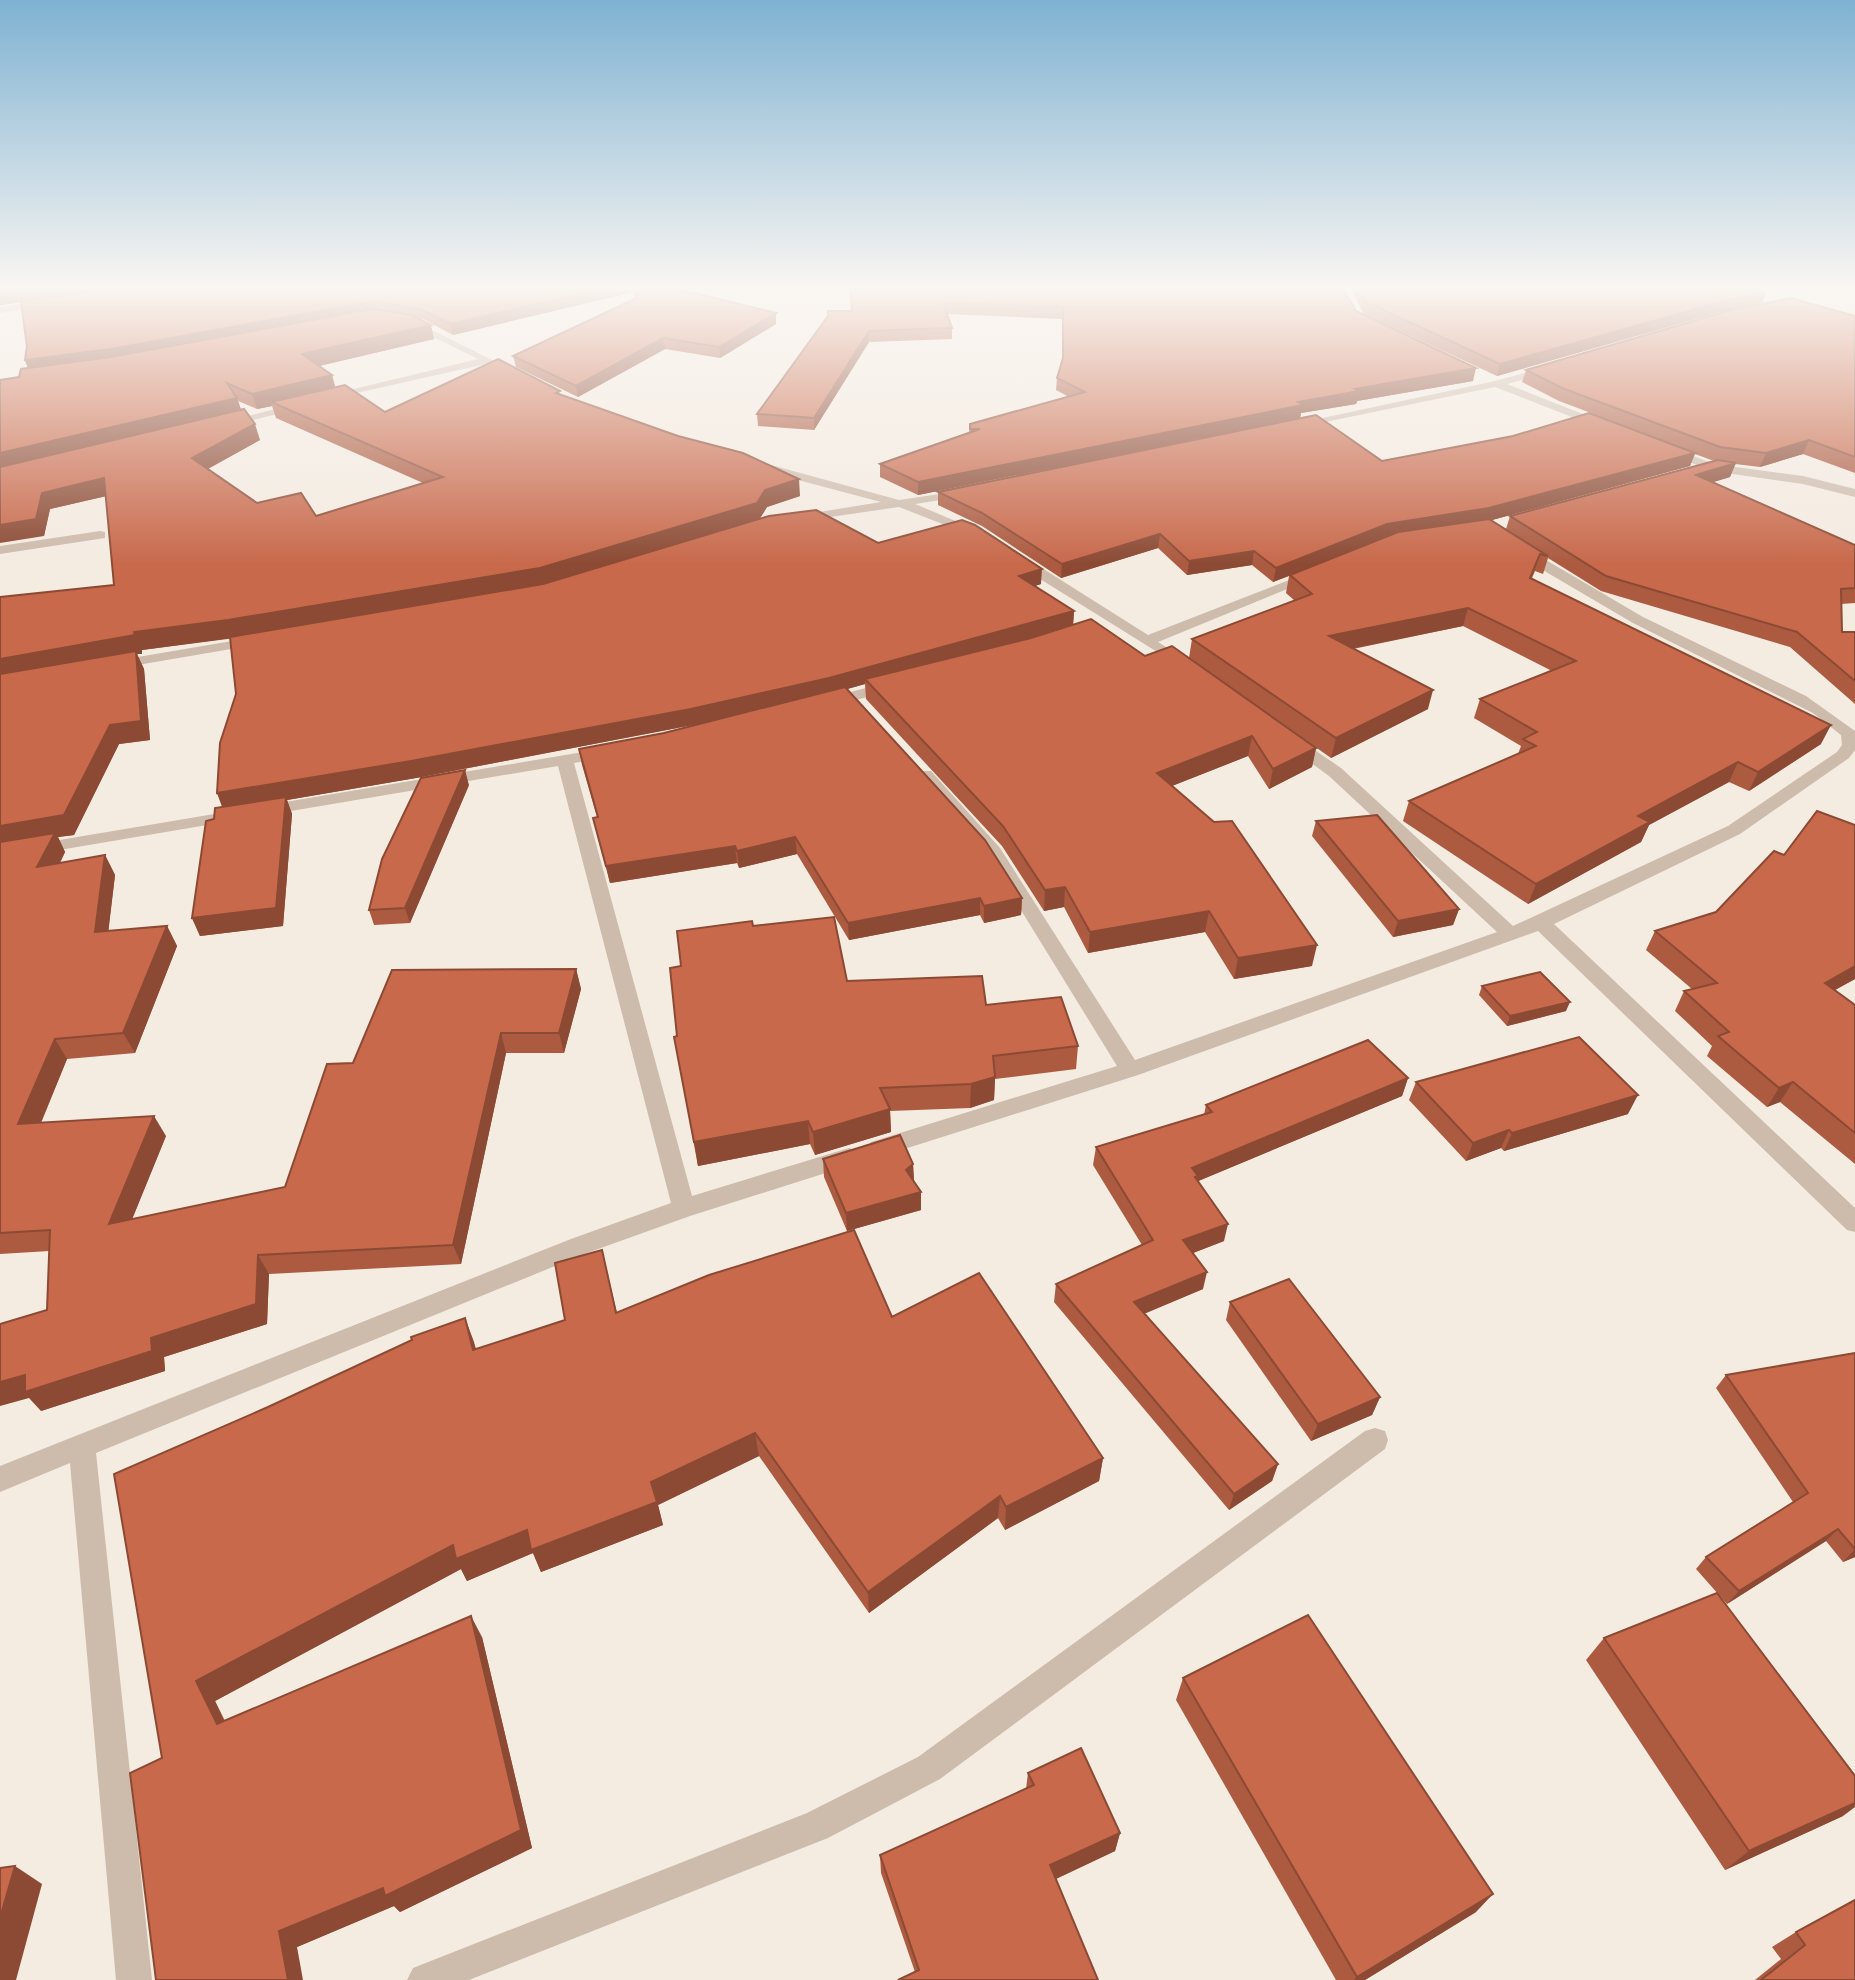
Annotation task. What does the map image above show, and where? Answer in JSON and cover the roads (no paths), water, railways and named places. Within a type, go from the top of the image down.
[{"type":"street","points":[[207,428],[408,379]]},
{"type":"street","points":[[1485,379],[1611,428]]},
{"type":"street","points":[[1278,429],[1513,379]]},
{"type":"street","points":[[1654,445],[1712,467],[1803,480],[1855,493]]},
{"type":"street","points":[[751,464],[905,505],[981,534],[1106,624],[1149,640],[1198,675]]},
{"type":"street","points":[[1682,475],[1712,467]]},
{"type":"street","points":[[783,522],[905,505],[983,489]]},
{"type":"street","points":[[0,550],[100,535]]},
{"type":"street","points":[[0,1479],[579,1246],[684,1208],[1130,1070],[1541,923],[1734,830],[1843,755],[1850,745],[1849,734],[1819,710],[1589,594],[1500,537]]},
{"type":"street","points":[[1149,640],[1322,572]]},
{"type":"street","points":[[92,669],[265,640]]},
{"type":"street","points":[[805,708],[857,702],[909,681]]},
{"type":"street","points":[[1285,737],[1335,772],[1509,933]]},
{"type":"street","points":[[0,855],[623,750]]},
{"type":"street","points":[[565,761],[684,1208]]},
{"type":"street","points":[[916,765],[994,852],[1130,1070]]},
{"type":"street","points":[[1541,923],[1855,1223]]},
{"type":"street","points":[[425,1980],[816,1826],[929,1768],[1375,1440]]},
{"type":"street","points":[[82,1444],[134,1980]]}]
